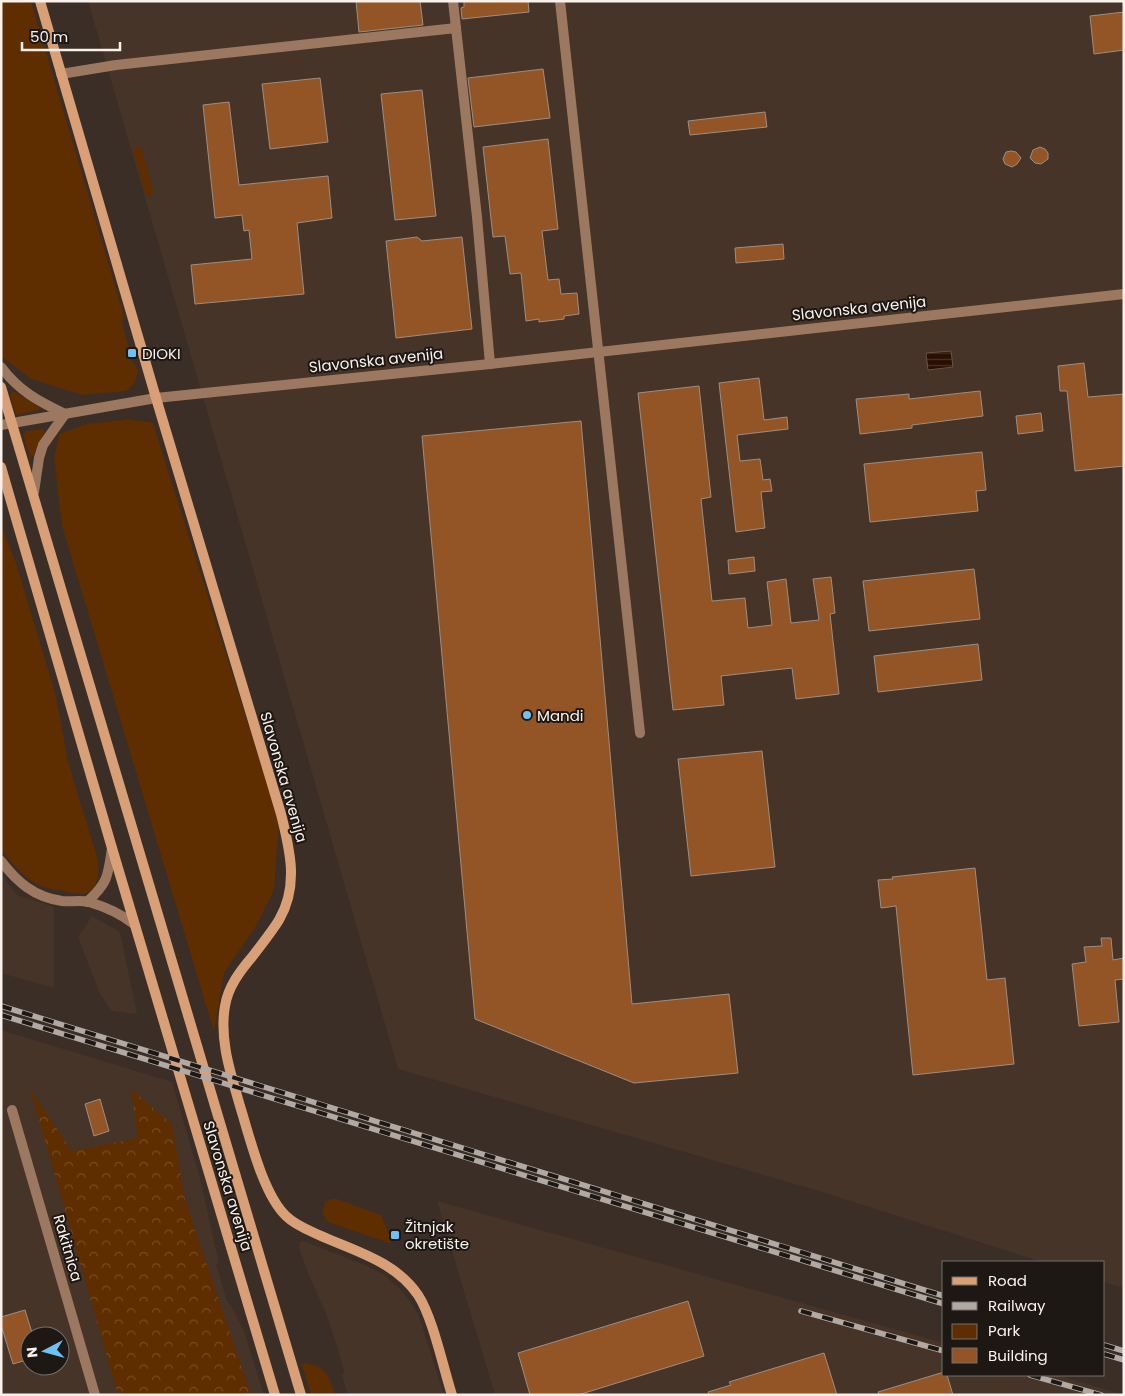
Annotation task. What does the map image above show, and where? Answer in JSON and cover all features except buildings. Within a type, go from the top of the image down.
[{"type":"main road","name":"Slavonska avenija","points":[[40,1],[156,398],[281,814],[291,858],[291,880],[280,919],[231,987],[225,1005],[225,1043],[241,1107],[267,1188],[287,1217],[315,1233],[375,1258],[400,1275],[418,1295],[426,1312],[452,1395]]},
{"type":"main road","name":"Slavonska avenija","points":[[1,387],[6,424],[34,492],[301,1395]]},
{"type":"main road","name":"Slavonska avenija","points":[[1,467],[134,924],[275,1395]]},
{"type":"street","points":[[453,1],[477,216],[490,364]]},
{"type":"street","points":[[560,1],[640,733]]},
{"type":"street","points":[[61,74],[116,65],[456,28]]},
{"type":"street","name":"Slavonska avenija","points":[[6,424],[156,398],[490,364],[1124,294]]},
{"type":"street","points":[[1,367],[20,389],[41,403],[65,414]]},
{"type":"street","name":"Slavonska avenija","points":[[34,492],[43,445],[65,414]]},
{"type":"street","points":[[87,902],[101,889],[108,876],[112,848]]},
{"type":"street","points":[[1,861],[13,877],[26,888],[61,901],[87,902],[107,908],[134,924]]},
{"type":"street","name":"Rakitnica","points":[[12,1110],[95,1395]]},
{"type":"shaded area","points":[[88,1],[1124,1],[1124,1288],[1105,1282],[1105,1261],[1039,1261],[819,1191],[398,1069]]},
{"type":"shaded area","points":[[951,351],[953,367],[928,370],[926,353]]},
{"type":"shaded area","points":[[1,873],[17,895],[54,907],[54,988],[1,973]]},
{"type":"shaded area","points":[[92,916],[120,932],[137,1014],[112,1011],[100,994],[78,937]]},
{"type":"shaded area","points":[[1,1030],[172,1082],[200,1178],[219,1263],[216,1264],[227,1301],[244,1331],[264,1395],[1,1395]]},
{"type":"shaded area","points":[[437,1201],[942,1342],[942,1376],[1059,1376],[1124,1395],[495,1395]]},
{"type":"shaded area","points":[[303,1241],[383,1274],[400,1289],[413,1305],[419,1317],[444,1395],[348,1395],[342,1375],[344,1372],[340,1356],[326,1313],[299,1248],[300,1242]]},
{"type":"green space","points":[[1,1],[31,1],[124,316],[122,322],[132,360],[138,370],[135,383],[126,391],[82,395],[31,379],[2,357]]},
{"type":"green space","points":[[141,146],[154,194],[146,196],[132,149]]},
{"type":"green space","points":[[12,392],[39,407],[39,410],[16,415],[10,395]]},
{"type":"green space","points":[[129,419],[153,423],[279,822],[274,890],[256,926],[224,973],[214,1032],[62,526],[54,457],[59,434],[87,424]]},
{"type":"green space","points":[[43,429],[45,432],[34,455],[30,458],[23,435],[26,431]]},
{"type":"green space","points":[[1,526],[16,563],[55,692],[68,761],[97,857],[97,880],[92,890],[87,893],[76,894],[38,885],[21,872],[1,850]]},
{"type":"green space","points":[[30,1089],[72,1151],[138,1138],[131,1089],[172,1124],[185,1200],[251,1395],[118,1395]]},
{"type":"green space","points":[[337,1199],[381,1215],[392,1242],[389,1243],[328,1222],[322,1213],[325,1202]]},
{"type":"green space","points":[[303,1363],[316,1366],[325,1372],[331,1382],[335,1395],[311,1395]]},
{"type":"railway","points":[[1,1006],[942,1295]]},
{"type":"railway","points":[[1,1015],[942,1303]]},
{"type":"railway","points":[[801,1311],[942,1350]]},
{"type":"railway","points":[[1105,1345],[1124,1351]]},
{"type":"railway","points":[[1105,1354],[1124,1360]]},
{"type":"railway","points":[[1034,1376],[1101,1395]]},
{"type":"place","name":"DIOKI","points":[[132,353]]},
{"type":"place","name":"Mandi","points":[[527,715]]},
{"type":"place","name":"Žitnjak okretište","points":[[395,1235]]}]
